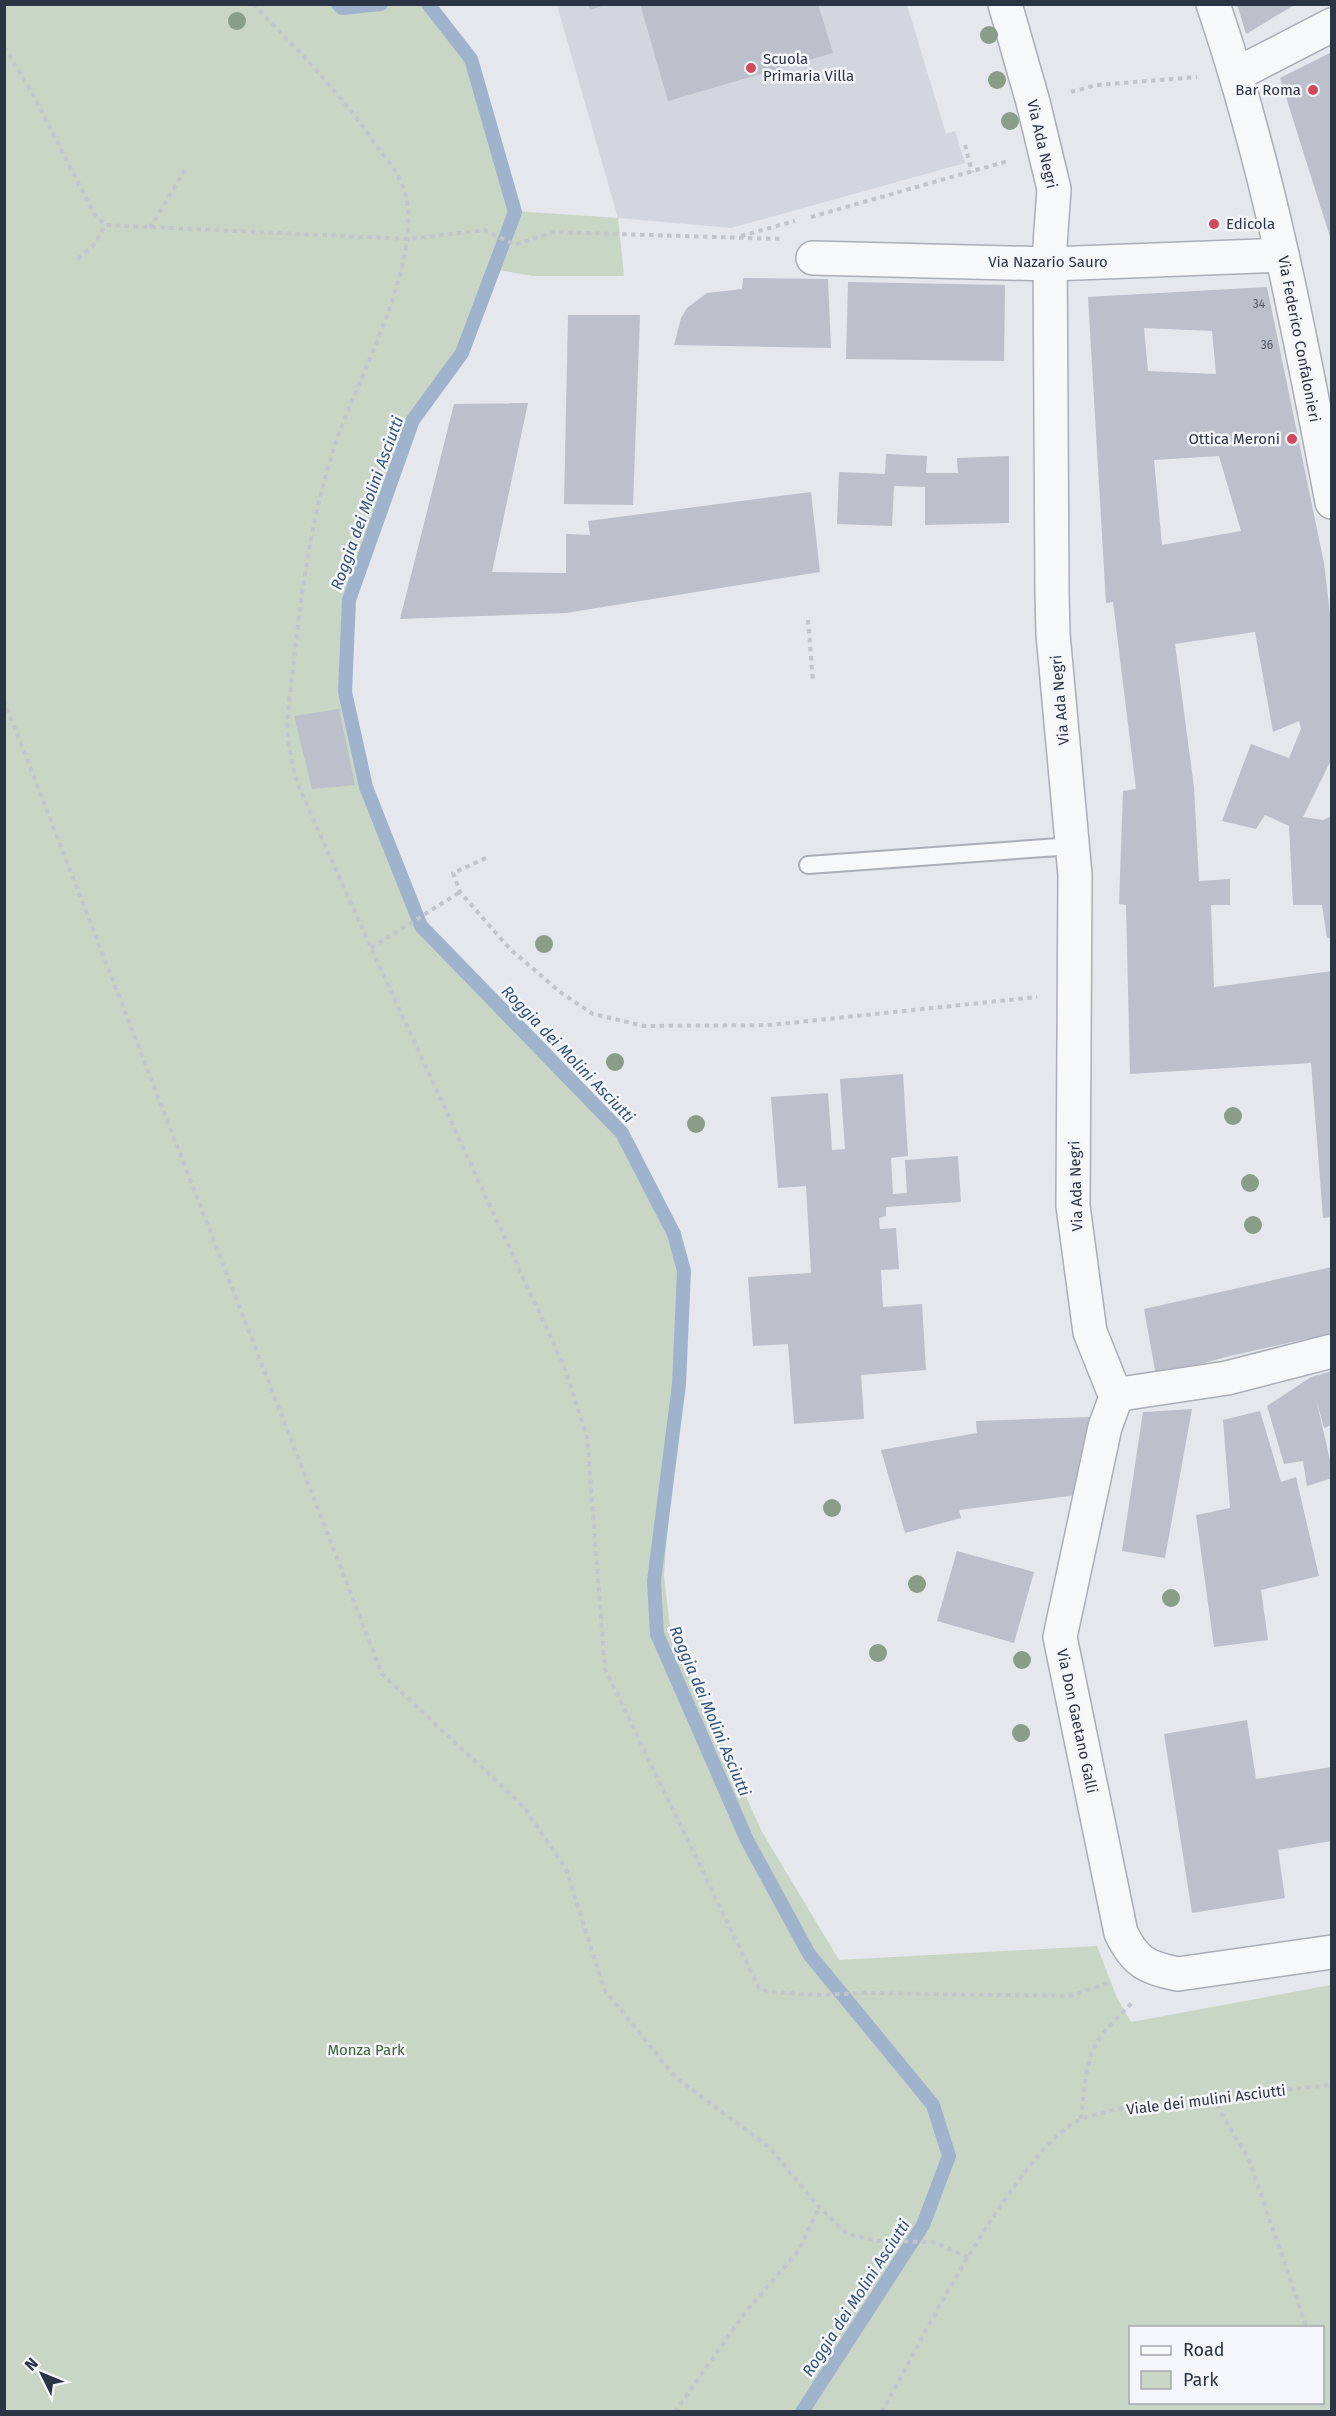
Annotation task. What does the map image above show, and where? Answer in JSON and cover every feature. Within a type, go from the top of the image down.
[{"type":"street","name":"Via Ada Negri","points":[[1005,4],[1054,189],[1051,264],[1052,592],[1053,634],[1075,874],[1073,1206],[1090,1332],[1116,1396]]},
{"type":"street","name":"Via Federico Confalonieri","points":[[1213,4],[1237,74],[1282,255],[1332,502]]},
{"type":"street","points":[[1237,74],[1332,25]]},
{"type":"street","name":"Via Nazario Sauro","points":[[813,258],[1051,264],[1282,255]]},
{"type":"street","points":[[1116,1396],[1227,1378],[1332,1351]]},
{"type":"street","name":"Via Don Gaetano Galli","points":[[1116,1396],[1105,1427],[1060,1637],[1121,1933],[1129,1949],[1140,1961],[1156,1970],[1178,1974],[1332,1952]]},
{"type":"lane","points":[[808,865],[1073,846]]},
{"type":"path","points":[[253,4],[311,63],[361,122],[401,182],[408,210],[408,239],[394,294],[335,445],[320,503],[301,602],[288,736],[298,785],[563,1364],[587,1436],[605,1669],[759,1988],[770,1992],[820,1995],[863,1993],[1070,1996],[1116,1981]]},
{"type":"path","points":[[4,47],[30,91],[94,214],[105,225],[408,239],[485,230],[515,245],[554,232],[735,238]]},
{"type":"path","points":[[1069,93],[1097,85],[1237,74]]},
{"type":"path","points":[[965,145],[972,172]]},
{"type":"path","points":[[875,200],[1045,149]]},
{"type":"path","points":[[150,228],[186,168]]},
{"type":"path","points":[[78,259],[95,244],[105,225]]},
{"type":"path","points":[[808,620],[813,681]]},
{"type":"path","points":[[4,700],[382,1674],[524,1807],[566,1869],[604,1989],[676,2078],[769,2147],[819,2207],[846,2234],[877,2241],[932,2242],[969,2257]]},
{"type":"path","points":[[486,858],[453,873],[460,892],[510,948],[560,992],[593,1014],[644,1026],[770,1025],[1073,994]]},
{"type":"path","points":[[371,948],[460,892]]},
{"type":"path","points":[[882,2412],[969,2257],[1013,2186],[1047,2144],[1081,2119],[1085,2085],[1093,2049],[1108,2027],[1137,1999],[1129,1993]]},
{"type":"path","name":"Viale dei mulini Asciutti","points":[[1081,2119],[1154,2104],[1332,2085]]},
{"type":"path","points":[[1212,2097],[1249,2160],[1306,2326]]},
{"type":"path","points":[[675,2412],[744,2313],[799,2250],[819,2207]]},
{"type":"shaded area","name":"Scuola Primaria Villa","points":[[557,5],[907,5],[946,134],[955,131],[965,163],[731,228],[618,218]]},
{"type":"green space","name":"Monza Park","points":[[338,4],[342,8],[381,4],[428,5],[471,59],[515,211],[618,218],[624,276],[532,276],[494,269],[462,353],[413,420],[349,600],[345,692],[366,787],[421,926],[622,1133],[674,1234],[684,1271],[679,1384],[664,1575],[670,1628],[762,1832],[839,1960],[1097,1946],[1117,1998],[1131,2022],[1331,1985],[1331,2411],[5,2411],[5,5]]},
{"type":"building","points":[[588,4],[605,4],[605,5],[590,10]]},
{"type":"building","points":[[640,4],[818,4],[833,53],[668,101]]},
{"type":"building","points":[[1237,4],[1296,4],[1246,34]]},
{"type":"building","points":[[1332,52],[1332,240],[1331,240],[1280,78]]},
{"type":"building","points":[[743,278],[828,279],[831,348],[674,345],[681,318],[687,308],[707,293],[742,289]]},
{"type":"building","points":[[848,282],[1005,285],[1004,361],[846,359]]},
{"type":"building","points":[[1267,287],[1324,563],[1332,631],[1332,758],[1303,817],[1323,820],[1332,816],[1332,938],[1327,938],[1322,905],[1293,905],[1289,826],[1265,815],[1256,829],[1222,821],[1251,744],[1289,758],[1301,729],[1299,721],[1273,732],[1255,632],[1175,644],[1194,787],[1199,881],[1230,879],[1230,905],[1211,905],[1214,987],[1332,971],[1332,1217],[1323,1218],[1311,1063],[1130,1074],[1126,905],[1119,904],[1123,791],[1136,789],[1113,602],[1106,603],[1088,297]],"holes":[[[1144,328],[1212,331],[1216,374],[1148,371]],[[1219,456],[1241,531],[1162,545],[1154,460]]]},
{"type":"building","points":[[568,315],[640,315],[633,505],[564,504]]},
{"type":"building","points":[[528,403],[492,572],[566,573],[566,534],[590,535],[588,521],[811,492],[820,572],[566,613],[400,619],[454,404]]},
{"type":"building","points":[[886,454],[927,456],[926,473],[958,473],[957,458],[1009,456],[1009,523],[925,525],[925,487],[894,486],[892,526],[837,524],[839,472],[885,474]]},
{"type":"building","points":[[339,709],[355,785],[312,789],[294,716]]},
{"type":"building","points":[[903,1074],[908,1156],[891,1158],[893,1194],[907,1193],[905,1160],[958,1156],[961,1202],[886,1207],[886,1216],[879,1218],[880,1229],[896,1228],[899,1269],[881,1270],[883,1307],[922,1304],[926,1370],[861,1375],[864,1419],[794,1424],[788,1344],[753,1346],[748,1277],[811,1273],[806,1186],[778,1188],[771,1097],[828,1093],[832,1150],[845,1149],[840,1079]]},
{"type":"building","points":[[1332,1267],[1332,1333],[1230,1356],[1156,1376],[1144,1309]]},
{"type":"building","points":[[1332,1371],[1332,1425],[1324,1428],[1316,1399],[1332,1478],[1307,1486],[1303,1461],[1284,1464],[1267,1406],[1311,1377]]},
{"type":"building","points":[[1192,1409],[1165,1558],[1122,1551],[1143,1412]]},
{"type":"building","points":[[1260,1411],[1281,1482],[1296,1477],[1319,1576],[1261,1590],[1268,1640],[1214,1647],[1196,1515],[1230,1508],[1223,1420]]},
{"type":"building","points":[[1090,1417],[1077,1495],[959,1510],[961,1518],[905,1533],[881,1450],[977,1433],[976,1421]]},
{"type":"building","points":[[957,1551],[1034,1572],[1014,1643],[937,1621]]},
{"type":"building","points":[[1247,1720],[1256,1779],[1332,1767],[1332,1841],[1278,1850],[1285,1898],[1192,1913],[1164,1734]]},
{"type":"waterway","name":"Roggia dei Molini Asciutti","points":[[338,4],[342,8],[381,4]]},
{"type":"waterway","name":"Roggia dei Molini Asciutti","points":[[428,4],[471,59],[515,212],[462,353],[413,420],[349,600],[345,692],[366,787],[421,926],[622,1133],[674,1234],[684,1271],[679,1384],[654,1581],[657,1634],[747,1840],[809,1954],[933,2105],[949,2156],[923,2225],[802,2412]]},
{"type":"place","name":"Scuola Primaria Villa","points":[[751,68]]},
{"type":"place","name":"Bar Roma","points":[[1313,90]]},
{"type":"place","name":"Edicola","points":[[1214,224]]},
{"type":"place","name":"Ottica Meroni","points":[[1292,439]]}]
